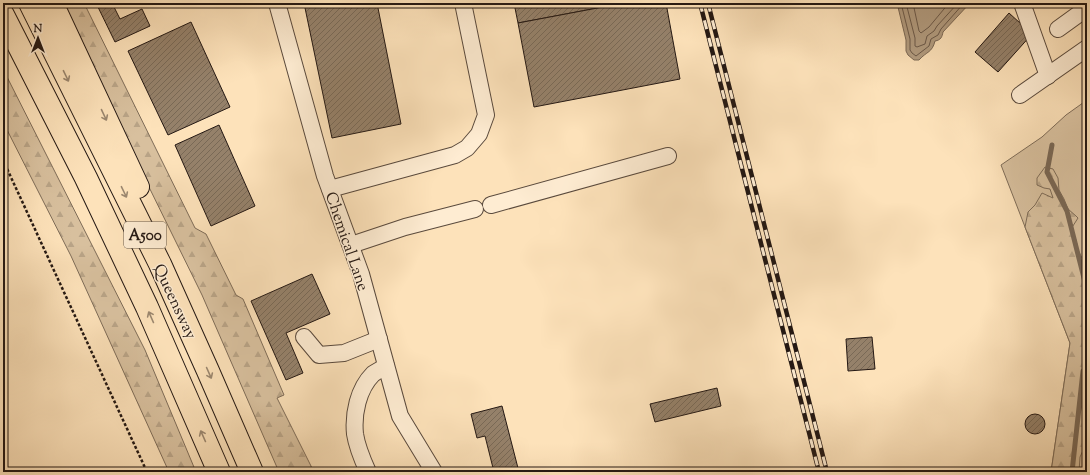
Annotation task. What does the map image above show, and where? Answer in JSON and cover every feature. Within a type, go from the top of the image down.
[{"type":"highway","name":"Queensway","points":[[30,3],[160,264],[252,472]]},
{"type":"highway","points":[[52,3],[237,398],[261,472]]},
{"type":"highway","name":"Queensway","points":[[3,15],[86,178],[147,308],[219,472]]},
{"type":"highway","points":[[3,38],[86,178]]},
{"type":"street","name":"Chemical Lane","points":[[276,3],[330,189],[361,274],[400,416],[434,472]]},
{"type":"street","points":[[330,189],[455,156],[467,148],[479,134],[486,115],[464,3]]},
{"type":"street","points":[[1022,3],[1048,76]]},
{"type":"street","points":[[1058,29],[1087,8]]},
{"type":"street","points":[[1020,95],[1087,48]]},
{"type":"street","points":[[491,205],[668,156]]},
{"type":"street","points":[[351,245],[405,227],[475,209]]},
{"type":"street","points":[[304,338],[319,355],[344,353],[379,339]]},
{"type":"street","points":[[368,472],[355,434],[356,405],[363,388],[373,374],[386,366]]},
{"type":"path","points":[[3,160],[147,472]]},
{"type":"green space","points":[[64,3],[84,3],[195,228],[206,234],[236,295],[243,299],[284,395],[277,398],[314,472],[279,472],[202,295],[117,122]]},
{"type":"green space","points":[[3,69],[145,350],[196,472],[169,472],[71,256],[3,122]]},
{"type":"green space","points":[[1087,100],[1087,472],[1051,472],[1070,343],[1001,165],[1042,137],[1066,115]]},
{"type":"green space","points":[[1045,167],[1053,169],[1058,178],[1059,190],[1068,209],[1078,218],[1071,229],[1076,240],[1078,250],[1087,268],[1087,389],[1080,399],[1087,442],[1080,457],[1079,472],[1051,472],[1070,343],[1025,227],[1028,212],[1035,205],[1042,193],[1053,198],[1050,189],[1037,185],[1037,178]]},
{"type":"water","points":[[897,3],[970,3],[943,32],[941,38],[935,41],[931,50],[919,60],[914,60],[906,51],[906,40]]},
{"type":"building","points":[[96,3],[112,3],[120,19],[142,9],[150,26],[115,42]]},
{"type":"building","points":[[304,3],[377,3],[401,124],[332,138]]},
{"type":"building","points":[[514,3],[624,3],[518,23]]},
{"type":"building","points":[[624,3],[666,3],[680,79],[534,107],[518,23]]},
{"type":"building","points":[[1009,13],[1032,34],[998,72],[975,52]]},
{"type":"building","points":[[191,22],[230,107],[168,135],[128,51]]},
{"type":"building","points":[[219,125],[255,206],[211,226],[175,145]]},
{"type":"building","points":[[312,274],[330,314],[286,333],[303,373],[286,380],[251,301]]},
{"type":"building","points":[[872,337],[875,369],[848,371],[846,339]]},
{"type":"building","points":[[717,388],[721,406],[655,422],[650,404]]},
{"type":"building","points":[[502,406],[519,472],[494,472],[485,436],[477,438],[471,414]]},
{"type":"building","points":[[1035,414],[1042,417],[1045,424],[1042,431],[1035,434],[1028,431],[1025,424],[1028,417]]},
{"type":"waterway","points":[[1052,145],[1047,172],[1067,211],[1087,290]]},
{"type":"waterway","points":[[1072,472],[1083,371],[1087,368]]},
{"type":"railway","points":[[700,3],[819,472]]},
{"type":"railway","points":[[708,3],[827,472]]}]
